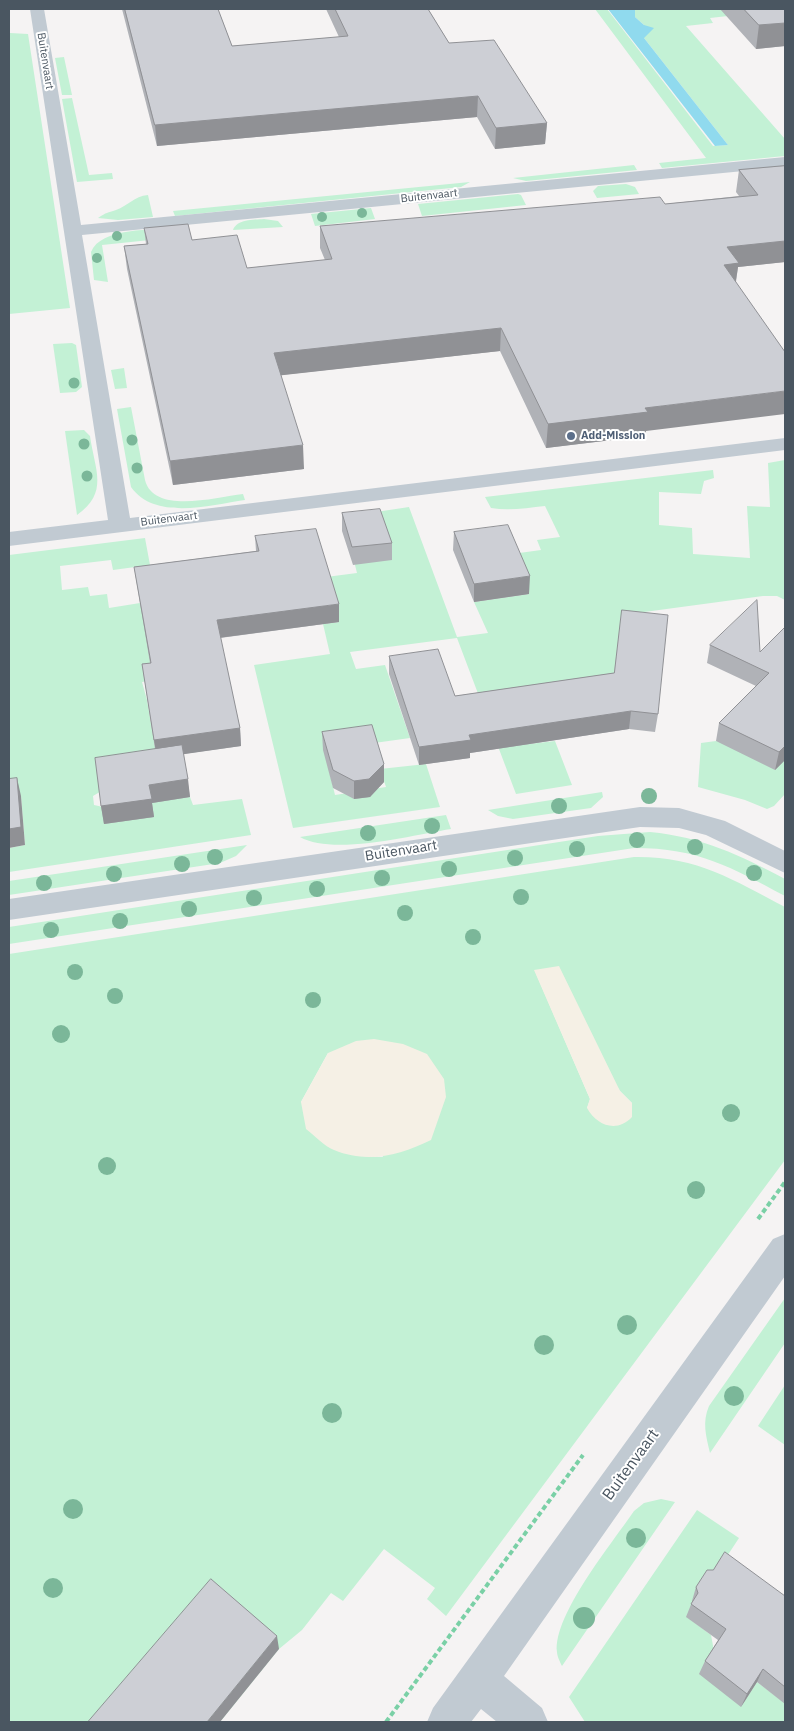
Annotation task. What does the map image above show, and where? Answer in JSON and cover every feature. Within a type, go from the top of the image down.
[{"type":"street","name":"Buitenvaart","points":[[37,9],[120,525]]},
{"type":"street","name":"Buitenvaart","points":[[73,231],[785,162]]},
{"type":"street","name":"Buitenvaart","points":[[9,539],[785,444]]},
{"type":"street","name":"Buitenvaart","points":[[9,910],[640,817],[679,818],[715,828],[785,863]]},
{"type":"street","name":"Buitenvaart","points":[[447,1722],[785,1249]]},
{"type":"street","points":[[477,1680],[528,1722]]},
{"type":"green space","points":[[595,9],[607,9],[713,146],[728,145],[644,38],[644,25],[635,17],[634,9],[722,9],[728,16],[710,18],[713,23],[686,26],[785,139],[785,156],[662,168],[659,163],[706,158]]},
{"type":"green space","points":[[10,33],[28,34],[70,308],[9,314]]},
{"type":"green space","points":[[64,57],[72,95],[62,95],[55,58]]},
{"type":"green space","points":[[72,98],[89,175],[112,173],[113,179],[77,182],[62,99]]},
{"type":"green space","points":[[634,165],[637,170],[526,181],[513,178]]},
{"type":"green space","points":[[470,182],[461,187],[175,216],[173,211]]},
{"type":"green space","points":[[626,184],[635,187],[639,194],[597,198],[593,191],[598,186]]},
{"type":"green space","points":[[148,195],[153,217],[118,220],[98,218],[139,197]]},
{"type":"green space","points":[[521,195],[526,205],[422,216],[418,204]]},
{"type":"green space","points":[[371,208],[375,219],[315,226],[311,214]]},
{"type":"green space","points":[[264,219],[278,221],[283,227],[233,230],[235,226],[242,222]]},
{"type":"green space","points":[[176,228],[179,237],[102,245],[108,282],[94,280],[91,252],[105,238],[129,231]]},
{"type":"green space","points":[[72,343],[76,345],[82,387],[76,392],[60,393],[53,344]]},
{"type":"green space","points":[[124,368],[127,388],[115,389],[111,370]]},
{"type":"green space","points":[[131,407],[145,480],[151,491],[160,497],[173,501],[202,500],[243,494],[245,500],[184,508],[154,504],[141,498],[131,487],[117,409]]},
{"type":"green space","points":[[84,430],[90,436],[97,470],[97,480],[93,498],[77,515],[65,431]]},
{"type":"green space","points":[[785,460],[785,600],[777,596],[763,596],[622,615],[612,692],[514,706],[529,744],[555,741],[572,785],[516,794],[457,638],[350,652],[356,669],[385,665],[410,738],[324,750],[335,795],[386,787],[380,769],[426,764],[440,807],[293,828],[254,665],[330,654],[323,624],[339,622],[326,577],[357,573],[355,565],[376,512],[409,507],[457,637],[488,633],[474,602],[529,594],[512,554],[541,550],[537,540],[560,537],[545,506],[511,509],[491,508],[485,497],[713,470],[714,478],[704,481],[701,494],[659,492],[659,525],[692,528],[693,554],[750,558],[747,506],[770,507],[768,463]]},
{"type":"green space","points":[[145,538],[150,565],[113,570],[111,560],[60,566],[62,590],[88,587],[90,596],[107,594],[109,608],[140,603],[225,669],[142,682],[157,758],[93,796],[94,805],[103,807],[190,797],[193,805],[242,799],[251,835],[9,872],[9,848],[25,845],[21,796],[9,798],[9,555]]},
{"type":"green space","points":[[716,741],[785,760],[785,794],[774,806],[767,809],[745,800],[698,787],[701,743]]},
{"type":"green space","points":[[602,792],[603,797],[591,808],[513,819],[498,816],[488,810]]},
{"type":"green space","points":[[446,815],[451,829],[395,839],[332,845],[300,837]]},
{"type":"green space","points":[[650,832],[669,834],[704,843],[752,862],[785,879],[785,896],[713,861],[677,851],[634,848],[9,944],[9,927],[598,836]]},
{"type":"green space","points":[[247,845],[236,856],[220,863],[9,895],[9,881]]},
{"type":"green space","points":[[634,857],[676,860],[695,865],[748,887],[785,907],[785,1160],[446,1616],[427,1599],[435,1588],[384,1549],[343,1601],[331,1593],[302,1630],[279,1649],[220,1722],[9,1722],[9,954]],"holes":[[[535,971],[620,1091],[632,1103],[587,1108],[590,1099]],[[328,1053],[383,1157],[359,1156],[333,1149],[301,1102]]]},
{"type":"green space","points":[[785,1298],[785,1343],[710,1453],[705,1423],[709,1406]]},
{"type":"green space","points":[[785,1385],[785,1445],[758,1426]]},
{"type":"green space","points":[[661,1499],[675,1502],[562,1666],[557,1654],[558,1637],[574,1599],[599,1559],[634,1511],[644,1503]]},
{"type":"green space","points":[[697,1510],[739,1538],[687,1617],[711,1635],[714,1651],[741,1706],[757,1682],[782,1701],[785,1696],[785,1722],[585,1722],[569,1697]]},
{"type":"sand","points":[[559,966],[620,1091],[632,1103],[632,1117],[620,1125],[614,1126],[602,1123],[587,1108],[590,1099],[534,970]]},
{"type":"sand","points":[[374,1039],[403,1044],[427,1054],[444,1079],[446,1097],[431,1140],[408,1150],[384,1156],[371,1157],[347,1154],[330,1148],[306,1129],[301,1102],[328,1053],[356,1041]]},
{"type":"water","points":[[608,9],[635,9],[635,17],[644,25],[654,28],[644,38],[728,145],[715,146]]},
{"type":"building","points":[[125,9],[218,9],[232,46],[348,36],[335,9],[428,9],[449,43],[494,40],[547,123],[496,128],[478,96],[155,125]]},
{"type":"building","points":[[744,9],[785,9],[785,23],[759,25]]},
{"type":"building","points":[[785,166],[785,241],[727,247],[739,263],[724,265],[785,352],[785,391],[645,408],[648,412],[548,424],[501,328],[274,353],[303,445],[170,461],[124,246],[148,244],[144,228],[188,224],[192,240],[237,235],[247,268],[332,259],[320,226],[660,197],[665,204],[758,195],[739,170]]},
{"type":"building","points":[[380,509],[392,543],[352,547],[342,513]]},
{"type":"building","points":[[508,525],[530,576],[474,584],[454,532]]},
{"type":"building","points":[[316,529],[339,604],[217,620],[240,728],[154,740],[142,664],[151,663],[134,567],[259,551],[255,536]]},
{"type":"building","points":[[757,600],[760,652],[785,627],[785,746],[779,752],[719,723],[769,673],[710,645]]},
{"type":"building","points":[[622,610],[668,615],[658,714],[631,711],[469,735],[471,740],[419,747],[389,656],[438,649],[455,696],[614,673]]},
{"type":"building","points":[[372,725],[384,764],[369,779],[354,781],[333,770],[322,732]]},
{"type":"building","points":[[182,745],[188,779],[149,785],[152,799],[101,806],[95,758]]},
{"type":"building","points":[[17,778],[21,827],[9,829],[9,779]]},
{"type":"building","points":[[725,1552],[785,1596],[785,1687],[763,1669],[747,1694],[705,1661],[726,1629],[691,1604],[698,1593],[696,1587],[707,1570],[713,1570]]},
{"type":"building","points":[[211,1579],[277,1636],[207,1722],[88,1722]]},
{"type":"place","name":"Add-Mission","points":[[571,436]]}]
